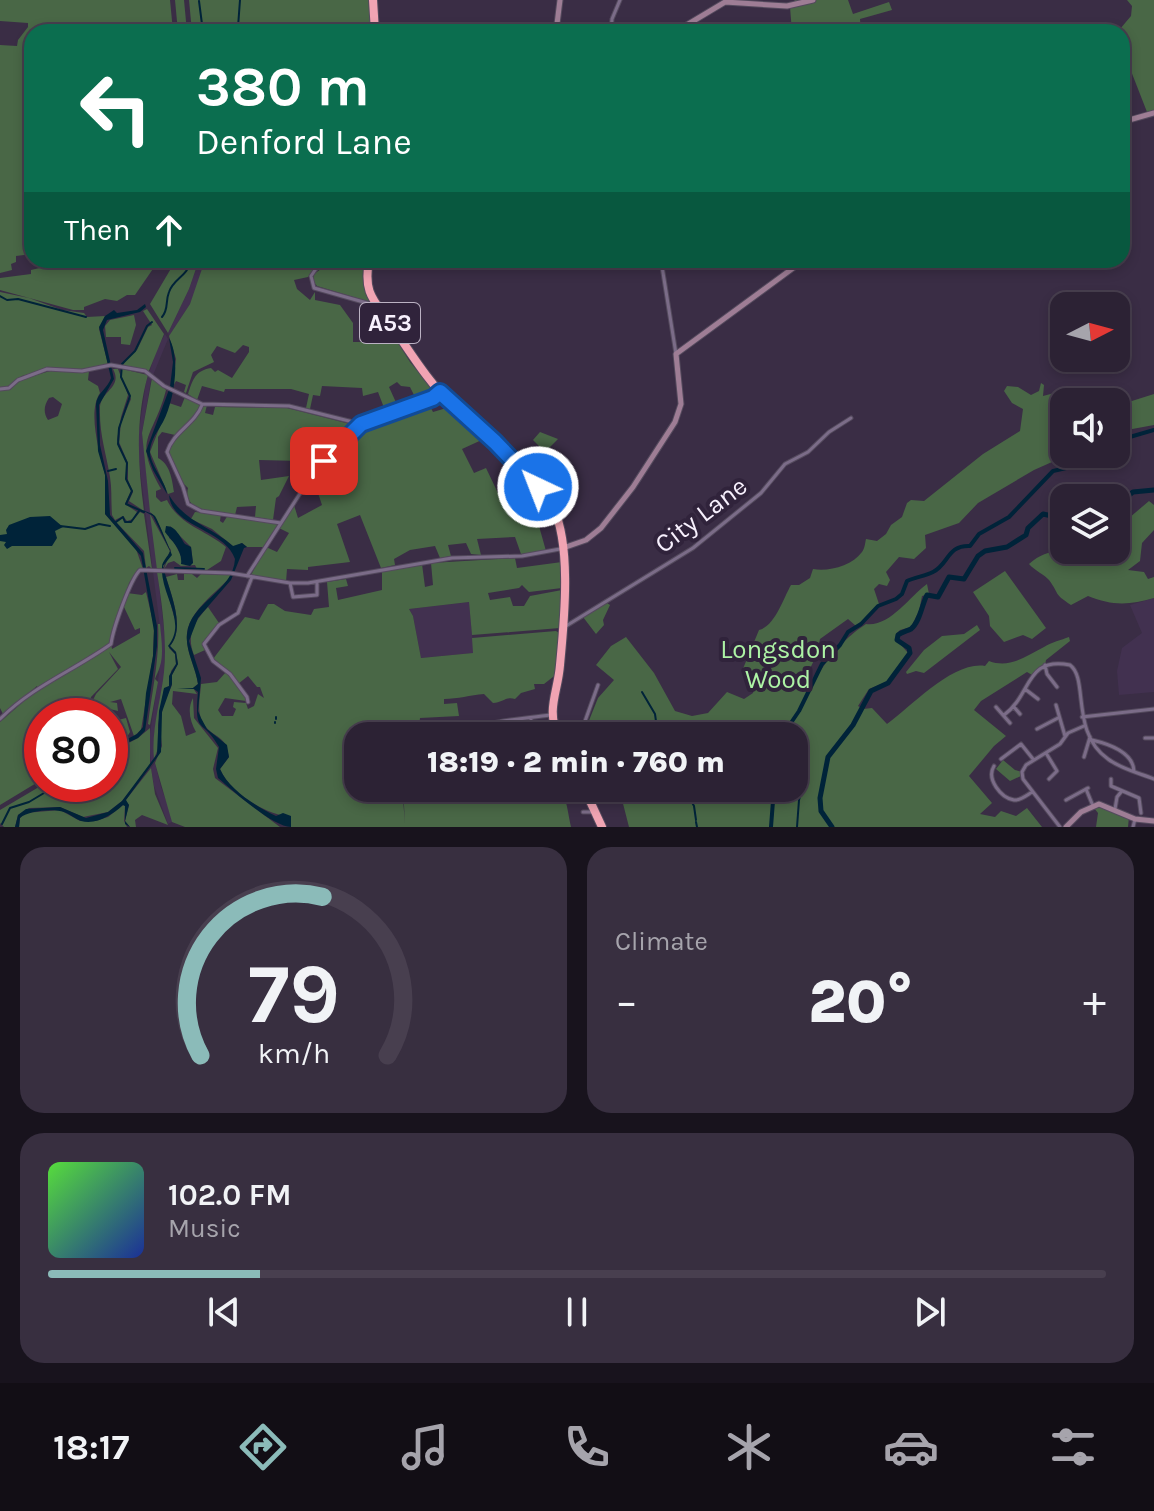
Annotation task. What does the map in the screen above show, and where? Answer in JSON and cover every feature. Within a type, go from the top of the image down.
[{"type":"highway","points":[[373,0],[374,24]]},
{"type":"highway","name":"A53","points":[[368,268],[367,285],[374,305],[415,363],[544,495],[558,518],[563,548],[563,628],[560,666],[550,715]]},
{"type":"highway","points":[[550,715],[553,722]]},
{"type":"highway","points":[[591,802],[602,827]]},
{"type":"street","points":[[557,24],[560,0]]},
{"type":"street","points":[[612,24],[620,0]]},
{"type":"street","points":[[688,24],[725,2],[787,6],[813,0]]},
{"type":"street","points":[[1130,120],[1154,113]]},
{"type":"street","points":[[316,268],[310,280],[314,288],[374,305]]},
{"type":"street","points":[[0,719],[35,688],[84,663],[111,644],[130,583],[145,570],[233,574],[290,583],[317,582],[440,560],[522,556],[586,540],[601,528],[671,433],[681,404],[662,268]]},
{"type":"street","points":[[676,354],[793,268]]},
{"type":"street","points":[[0,389],[9,388],[18,380],[47,369],[82,371],[110,365],[147,373],[202,404],[289,406],[361,424]]},
{"type":"street","points":[[248,702],[230,674],[213,661],[204,644],[219,625],[238,613],[249,576],[310,478],[361,424],[433,398],[440,392]]},
{"type":"street","points":[[202,404],[198,415],[174,438],[167,452],[188,504],[201,511],[281,523]]},
{"type":"street","name":"City Lane","points":[[563,628],[693,548],[761,493],[785,464],[808,452],[829,432],[851,418]]},
{"type":"street","points":[[290,583],[293,597],[298,597],[317,595],[317,582]]},
{"type":"street","points":[[1004,715],[1014,707],[1031,676],[1045,665],[1067,664],[1076,669],[1084,726],[1106,759],[1154,779]]},
{"type":"street","points":[[1045,665],[1047,674],[1058,687]]},
{"type":"street","points":[[585,722],[598,685]]},
{"type":"street","points":[[1025,689],[1038,699]]},
{"type":"street","points":[[1056,705],[1065,736]]},
{"type":"street","points":[[996,707],[1010,723]]},
{"type":"street","points":[[1014,707],[1020,714]]},
{"type":"street","points":[[1082,717],[1154,709]]},
{"type":"street","points":[[510,722],[550,715]]},
{"type":"street","points":[[1037,729],[1058,718]]},
{"type":"street","points":[[1060,827],[1021,775],[1024,767],[1060,744],[1065,736],[1084,726]]},
{"type":"street","points":[[1084,757],[1091,738]]},
{"type":"street","points":[[1091,738],[1125,754],[1133,762],[1133,771]]},
{"type":"street","points":[[1145,738],[1154,738]]},
{"type":"street","points":[[1001,759],[1021,744],[1033,761]]},
{"type":"street","points":[[1046,753],[1057,771],[1049,779]]},
{"type":"street","points":[[994,768],[990,774],[992,781],[1012,799],[1018,800],[1032,792]]},
{"type":"street","points":[[1111,779],[1111,786],[1137,797],[1141,813]]},
{"type":"street","points":[[1066,800],[1087,788],[1093,806]]},
{"type":"street","points":[[1115,809],[1121,792]]},
{"type":"street","points":[[1070,826],[1081,812],[1104,804],[1135,819],[1154,821]]},
{"type":"street","points":[[583,812],[595,810]]},
{"type":"street","points":[[1133,827],[1135,819]]},
{"type":"shaded area","points":[[196,268],[203,268],[190,304],[169,336],[168,333]]},
{"type":"shaded area","points":[[165,334],[168,339],[151,380],[142,433],[165,639],[164,677],[151,764],[149,740],[159,674],[161,635],[137,445],[146,382]]},
{"type":"shaded area","points":[[1154,598],[1154,692],[1119,695],[1117,671],[1122,648],[1142,633],[1130,605]]},
{"type":"shaded area","points":[[469,602],[474,653],[421,658],[409,609]]},
{"type":"shaded area","points":[[155,763],[174,821],[168,824],[154,786],[151,768]]},
{"type":"green space","points":[[0,0],[170,0],[172,24],[28,24],[0,21]]},
{"type":"green space","points":[[175,0],[184,0],[186,24],[177,24]]},
{"type":"green space","points":[[189,0],[369,0],[372,24],[191,24]]},
{"type":"green space","points":[[795,0],[848,0],[853,14],[889,2],[892,10],[860,19],[860,24],[791,24],[790,7]]},
{"type":"green space","points":[[1127,0],[1154,0],[1154,111],[1147,112],[1130,70],[1130,24],[1124,24],[1131,16],[1132,6]]},
{"type":"green space","points":[[24,32],[24,255],[16,256],[16,262],[11,264],[12,270],[0,273],[0,45],[17,46]]},
{"type":"green space","points":[[154,268],[135,295],[127,295],[117,301],[105,299],[84,307],[84,310],[73,310],[0,290],[0,278],[31,274],[31,270]]},
{"type":"green space","points":[[171,268],[196,268],[168,333],[150,304]]},
{"type":"green space","points":[[202,268],[314,268],[308,277],[294,280],[297,289],[310,300],[315,292],[315,300],[340,305],[353,323],[353,342],[377,342],[377,336],[388,334],[390,330],[410,362],[437,394],[417,401],[410,387],[397,382],[389,387],[399,409],[386,413],[378,392],[363,396],[362,388],[322,386],[320,396],[313,395],[310,409],[306,408],[309,394],[291,389],[225,389],[224,392],[202,386],[197,400],[188,394],[195,376],[211,368],[232,378],[249,352],[249,347],[243,345],[235,353],[217,346],[211,355],[214,362],[193,372],[186,393],[186,385],[176,381],[172,388],[176,359],[169,336],[190,304]]},
{"type":"green space","points":[[365,268],[364,281],[370,302],[317,286],[313,281],[314,274],[321,269]]},
{"type":"green space","points":[[0,292],[62,310],[84,313],[87,317],[105,316],[99,329],[108,364],[79,370],[49,368],[22,376],[7,387],[0,387]]},
{"type":"green space","points":[[147,309],[164,334],[148,373],[122,367],[152,325],[143,311]]},
{"type":"green space","points":[[134,315],[136,325],[130,345],[121,344],[121,337],[106,337],[105,326],[110,320]]},
{"type":"green space","points":[[57,369],[89,371],[88,380],[98,386],[100,393],[96,401],[95,422],[106,479],[105,514],[136,549],[143,569],[138,569],[127,593],[142,595],[146,592],[154,626],[153,656],[141,730],[134,736],[128,719],[128,698],[94,698],[121,667],[109,652],[118,669],[91,698],[28,698],[38,689],[37,686],[3,714],[0,708],[0,390],[10,390],[19,380]],"holes":[[[53,397],[62,404],[58,416],[48,420],[45,406],[49,398]],[[123,605],[135,630],[140,628],[140,633],[112,649],[112,632]]]},
{"type":"green space","points":[[113,369],[118,369],[128,395],[117,440],[127,465],[126,480],[131,491],[125,504],[137,512],[133,519],[127,521],[123,516],[115,520],[112,515],[111,482],[101,426],[101,402],[114,385]]},
{"type":"green space","points":[[122,369],[148,375],[141,409],[139,443],[144,511],[129,501],[133,492],[128,480],[128,463],[119,442],[121,423],[131,399],[121,376]]},
{"type":"green space","points":[[152,378],[166,390],[146,448],[152,472],[161,489],[156,491],[156,497],[161,502],[167,500],[178,516],[226,547],[221,561],[204,572],[198,571],[195,565],[181,566],[174,561],[164,569],[171,550],[150,512],[142,433]],"holes":[[[170,526],[191,547],[193,563],[182,558],[169,538]]]},
{"type":"green space","name":"Longsdon Wood","points":[[1041,383],[1044,385],[1043,396],[1050,394],[1050,463],[978,503],[959,523],[925,535],[926,548],[914,559],[899,557],[886,572],[890,580],[887,586],[879,584],[874,589],[879,604],[874,611],[860,624],[856,626],[848,619],[820,639],[817,654],[805,679],[809,689],[827,661],[849,637],[866,624],[875,624],[891,616],[927,584],[929,594],[922,596],[911,627],[896,634],[896,639],[908,653],[891,677],[869,689],[858,706],[872,708],[887,724],[933,686],[960,670],[985,666],[989,661],[1011,662],[1069,637],[1070,641],[1032,675],[1027,672],[981,701],[974,710],[1006,736],[969,776],[992,803],[980,814],[995,817],[1001,811],[1016,816],[1027,808],[1042,827],[629,827],[623,802],[808,802],[808,722],[588,722],[598,698],[614,680],[596,665],[611,646],[626,637],[654,673],[675,711],[692,716],[708,713],[727,692],[744,699],[754,689],[742,671],[759,630],[774,618],[791,585],[799,585],[810,578],[813,569],[832,569],[858,557],[866,539],[877,541],[886,534],[891,525],[902,517],[907,503],[911,500],[924,501],[983,454],[1020,431],[1023,409],[1012,403],[1004,391],[1007,386],[1018,387],[1031,395],[1039,391]]},
{"type":"green space","points":[[1154,394],[1154,425],[1130,429],[1130,402]]},
{"type":"green space","points":[[185,397],[201,405],[196,415],[175,435],[162,432],[158,437],[158,458],[168,468],[174,492],[168,494],[150,452],[169,403],[181,407]]},
{"type":"green space","points":[[428,402],[433,412],[450,407],[486,438],[462,449],[474,473],[486,468],[509,516],[528,509],[535,527],[539,526],[546,551],[521,554],[515,537],[477,539],[481,555],[471,554],[466,543],[448,545],[451,556],[440,558],[435,546],[410,550],[394,559],[395,565],[381,568],[360,515],[337,524],[350,562],[308,567],[308,570],[287,569],[286,582],[251,575],[266,547],[277,552],[289,533],[279,528],[294,505],[298,518],[322,505],[315,484],[321,478],[331,487],[342,478],[334,469],[345,458],[337,450],[345,443],[350,455],[353,455],[350,439],[366,425]]},
{"type":"green space","points":[[203,405],[207,405],[205,413],[213,415],[215,407],[287,408],[358,426],[309,477],[301,461],[259,460],[261,480],[289,476],[276,498],[273,520],[255,517],[256,506],[237,507],[235,515],[202,509],[190,502],[188,488],[168,452],[169,447],[198,416]]},
{"type":"green space","points":[[540,432],[558,439],[545,452],[533,440]]},
{"type":"green space","points":[[1149,501],[1154,505],[1154,530],[1142,543],[1140,561],[1128,570],[1144,572],[1148,579],[1154,577],[1154,598],[1121,603],[1088,596],[1071,605],[1059,596],[1047,578],[1029,564],[1050,553],[1050,564],[1130,564],[1130,517]]},
{"type":"green space","points":[[140,512],[144,514],[152,569],[149,566],[146,568],[144,551],[116,522],[122,518],[126,523],[131,523]]},
{"type":"green space","points":[[195,512],[221,514],[220,521],[223,523],[228,515],[278,524],[263,547],[247,547],[242,543],[234,547],[212,529],[191,519]]},
{"type":"green space","points":[[150,514],[170,551],[162,570],[157,570]]},
{"type":"green space","points":[[515,558],[517,568],[562,562],[562,588],[529,592],[522,585],[488,593],[490,600],[510,597],[513,606],[524,606],[530,596],[562,590],[560,628],[472,635],[469,602],[409,609],[421,658],[473,653],[472,638],[556,631],[559,633],[558,673],[544,684],[534,684],[535,689],[521,693],[515,699],[493,703],[484,694],[444,699],[444,704],[457,703],[459,716],[420,718],[420,722],[344,722],[344,802],[403,802],[405,823],[404,802],[566,802],[571,827],[291,827],[291,817],[271,812],[240,794],[220,769],[229,757],[226,745],[206,727],[199,710],[201,684],[217,682],[226,672],[246,696],[246,701],[225,698],[218,710],[222,716],[233,716],[236,709],[234,702],[246,703],[248,709],[254,706],[258,694],[264,698],[260,687],[248,676],[238,684],[231,673],[213,659],[245,617],[259,620],[268,604],[285,611],[311,615],[314,609],[329,607],[327,582],[346,579],[348,586],[336,588],[338,600],[382,590],[382,571],[422,564],[425,587],[433,585],[431,563]]},
{"type":"green space","points":[[1005,571],[1046,628],[1032,639],[1023,635],[1004,642],[990,626],[989,616],[973,592]]},
{"type":"green space","points":[[157,572],[162,572],[176,624],[176,633],[169,648],[175,654],[176,664],[171,671],[169,686],[164,689],[158,725],[159,746],[154,759],[154,737],[165,659]]},
{"type":"green space","points":[[177,574],[178,580],[184,580],[184,574],[197,578],[201,574],[232,575],[202,605],[187,631],[198,684],[193,688],[197,694],[173,691],[172,704],[181,716],[186,736],[196,732],[190,715],[193,698],[194,718],[218,748],[213,769],[215,778],[280,827],[185,827],[172,822],[155,763],[162,746],[160,728],[163,705],[178,664],[176,652],[170,646],[177,631],[177,622],[166,577]]},
{"type":"green space","points":[[607,603],[610,605],[604,625],[596,634],[583,617]]},
{"type":"green space","points":[[208,607],[219,623],[203,642],[205,650],[194,655],[191,641],[193,629]]},
{"type":"green space","points":[[158,624],[162,656],[155,679],[158,682],[150,725],[148,724],[157,661]]},
{"type":"green space","points":[[977,625],[980,630],[924,673],[916,671],[907,674],[924,650],[942,636],[964,634]]},
{"type":"green space","points":[[24,701],[24,790],[0,805],[0,722]]},
{"type":"green space","points":[[150,728],[150,765],[128,793],[128,743]]},
{"type":"green space","points":[[1003,760],[1022,772],[1021,776],[1010,781],[996,769]]},
{"type":"green space","points":[[151,768],[155,794],[168,825],[142,815],[135,820],[136,827],[130,827],[125,821],[128,797]]},
{"type":"green space","points":[[24,796],[24,802],[121,802],[108,812],[83,817],[60,807],[29,808],[18,815],[15,827],[4,827],[0,823],[0,810]]},
{"type":"green space","points":[[123,805],[127,827],[19,827],[20,818],[25,813],[60,810],[80,821],[95,821],[108,817]]},
{"type":"green space","points":[[1101,807],[1129,817],[1128,827],[1096,827],[1098,813],[1094,808]]},
{"type":"water","points":[[145,304],[146,307],[140,312],[107,320],[103,330],[114,379],[99,405],[100,445],[108,481],[110,515],[143,553],[157,626],[145,731],[128,743],[128,739],[143,727],[154,631],[141,556],[105,514],[105,475],[98,451],[96,404],[111,378],[99,327],[105,316],[114,310],[117,313],[137,310]]},
{"type":"water","points":[[169,338],[175,357],[173,392],[150,450],[167,494],[146,451],[170,387],[173,362]]},
{"type":"water","points":[[169,495],[190,518],[233,546],[242,543],[247,547],[231,580],[198,618],[189,641],[201,678],[198,711],[207,729],[227,745],[229,757],[220,769],[224,777],[244,797],[268,812],[276,816],[283,813],[291,816],[291,827],[264,815],[218,778],[219,747],[198,721],[197,706],[198,692],[194,689],[177,689],[193,688],[198,684],[188,646],[190,623],[195,613],[227,580],[235,559],[220,541],[179,515]]},
{"type":"water","points":[[142,510],[155,516],[172,555],[163,566],[177,618],[175,638],[170,646],[176,652],[178,664],[162,712],[161,752],[128,797],[128,793],[157,754],[159,711],[164,688],[169,686],[169,676],[176,664],[175,654],[168,646],[175,627],[162,565],[170,551],[153,516]]},
{"type":"water","points":[[50,516],[63,527],[55,531],[57,538],[52,546],[12,546],[7,549],[4,545],[6,542],[0,541],[0,535],[7,534],[9,525],[30,517]]},
{"type":"water","points":[[166,526],[175,530],[191,547],[193,563],[190,566],[181,564],[179,551],[165,532]]},
{"type":"water","points":[[121,802],[129,805],[125,821],[123,805],[109,816],[93,822],[81,821],[59,811],[34,812],[20,818],[19,827],[15,827],[18,815],[26,809],[60,807],[86,818],[108,812]]},
{"type":"waterway","points":[[238,24],[240,0]]},
{"type":"waterway","points":[[199,1],[202,24]]},
{"type":"waterway","points":[[162,317],[171,287],[188,268]]},
{"type":"waterway","points":[[0,296],[86,317]]},
{"type":"waterway","points":[[144,512],[126,504],[132,491],[126,479],[127,463],[118,444],[119,428],[130,396],[121,377],[122,364],[135,351],[152,322]]},
{"type":"waterway","points":[[1130,437],[1154,430]]},
{"type":"waterway","points":[[792,722],[822,664],[848,632],[861,624],[878,606],[902,594],[907,581],[938,569],[952,552],[970,546],[979,534],[1009,517],[1053,471],[1066,468]]},
{"type":"waterway","points":[[108,471],[116,469]]},
{"type":"waterway","points":[[1130,494],[1154,490]]},
{"type":"waterway","points":[[116,522],[123,517],[125,522],[131,522],[139,511]]},
{"type":"waterway","points":[[832,827],[821,811],[820,798],[828,757],[853,725],[871,691],[888,683],[910,653],[909,648],[897,640],[898,635],[914,626],[927,595],[938,597],[949,577],[964,579],[978,556],[985,551],[1007,547],[1026,535],[1028,528],[1043,514],[1050,516]]},
{"type":"waterway","points":[[60,526],[85,529],[99,524],[110,526]]},
{"type":"waterway","points":[[175,568],[204,569]]},
{"type":"waterway","points":[[642,692],[655,714],[656,722]]},
{"type":"waterway","points":[[2,824],[10,808],[29,802]]},
{"type":"waterway","points":[[692,802],[696,820]]},
{"type":"waterway","points":[[771,827],[773,802]]},
{"type":"waterway","points":[[797,827],[799,802]]},
{"type":"waterway","points":[[696,822],[697,827]]},
{"type":"route","points":[[324,461],[361,424],[433,398],[440,392],[538,487]]}]
